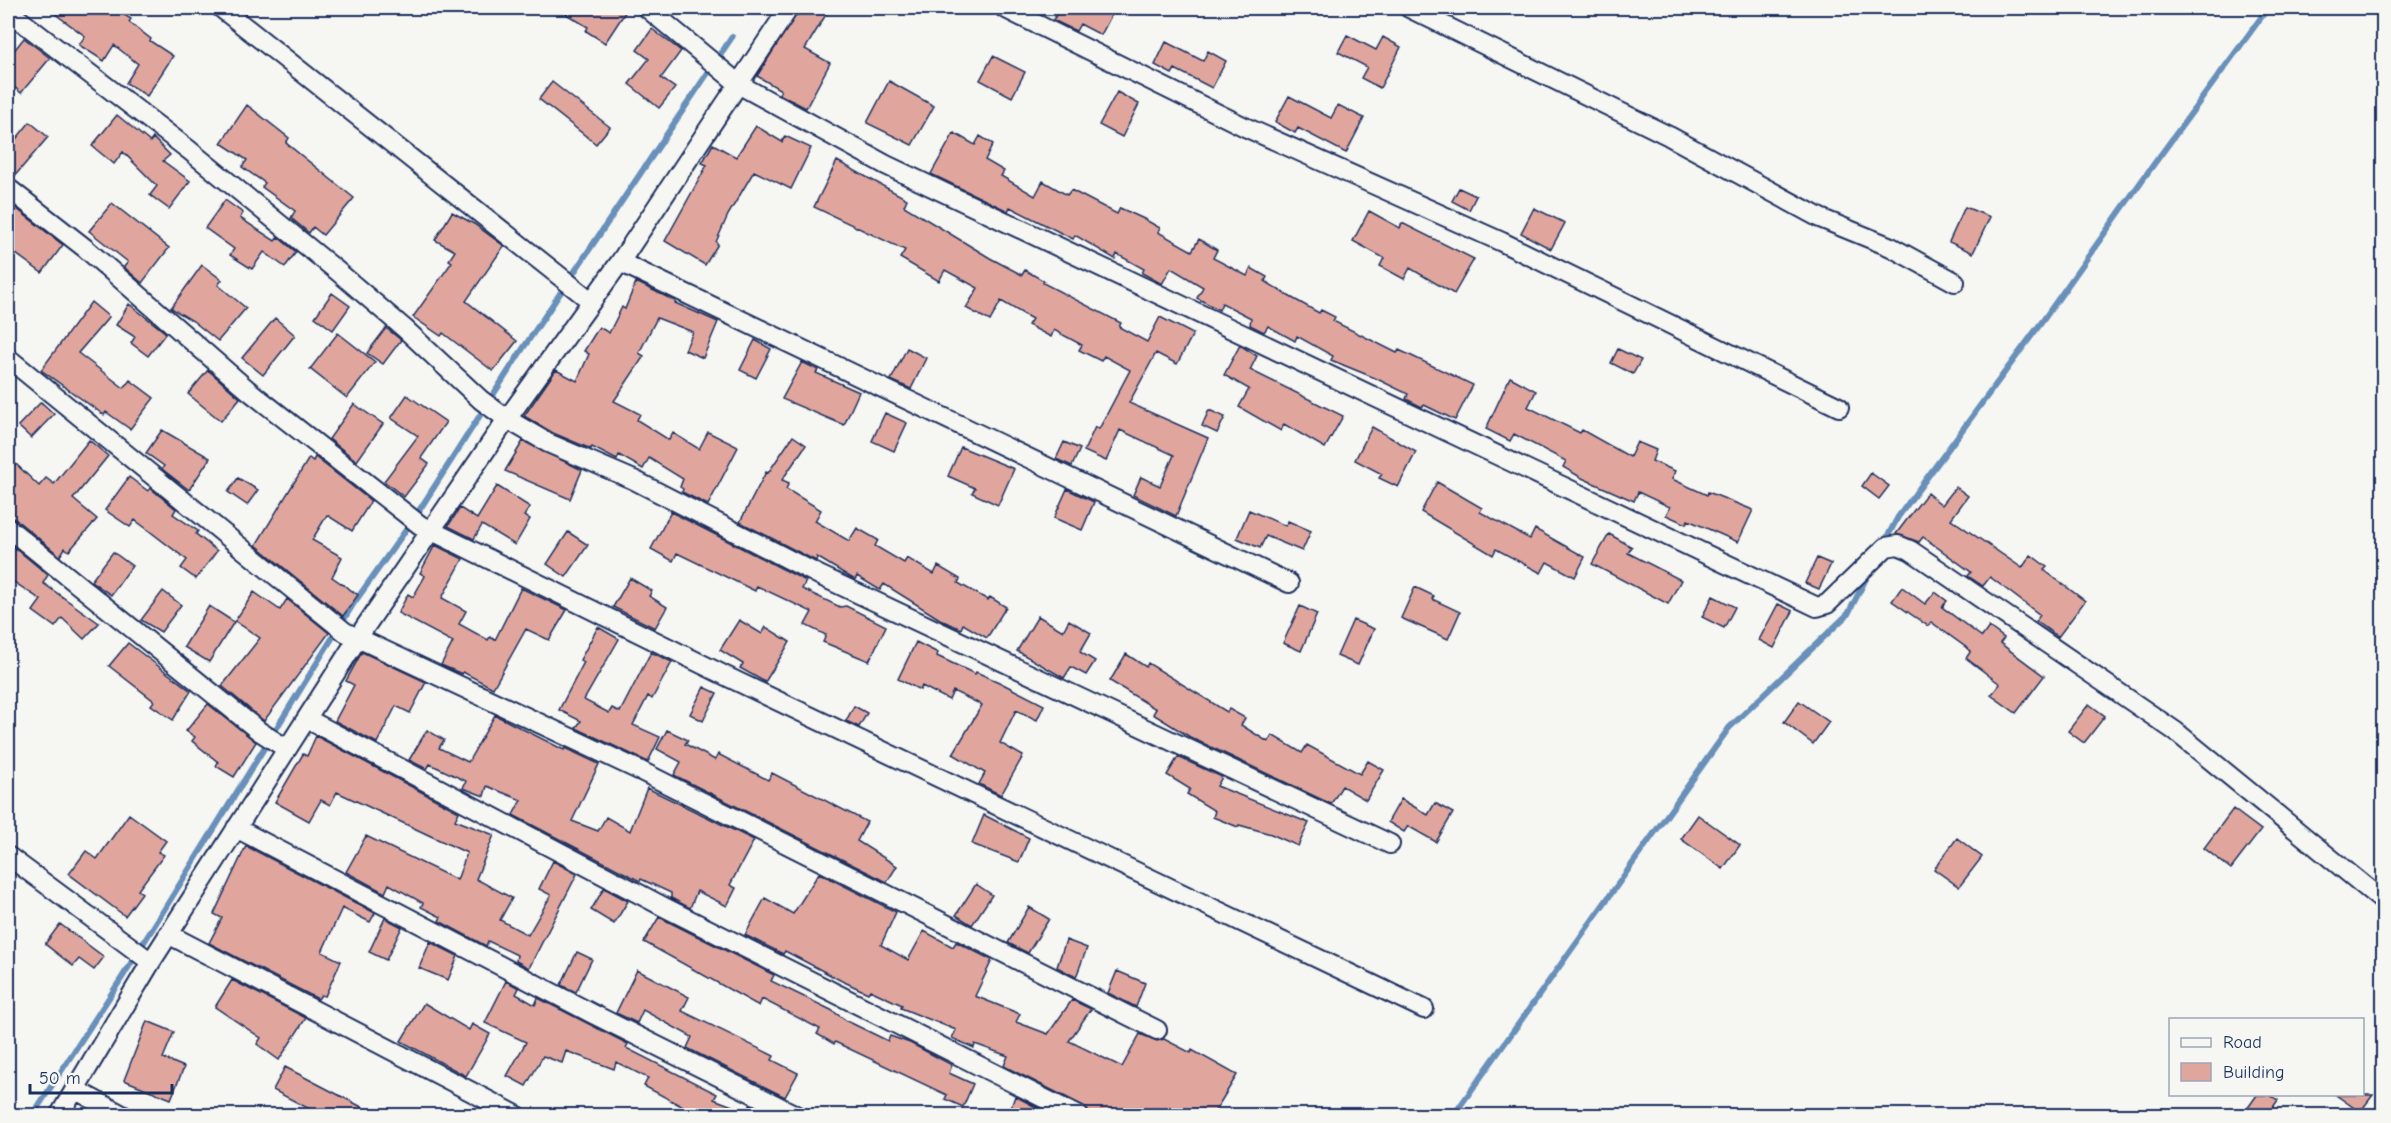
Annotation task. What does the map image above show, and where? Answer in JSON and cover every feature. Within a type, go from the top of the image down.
[{"type":"street","points":[[221,8],[584,296]]},
{"type":"street","points":[[647,8],[740,85],[897,170],[1817,607],[1827,604],[1886,547],[1898,545],[1910,550],[2175,730],[2384,902]]},
{"type":"street","points":[[59,1116],[76,1090],[142,956],[168,934],[236,828],[282,746],[308,719],[344,631],[419,524],[494,410],[584,296],[620,262],[740,85],[789,8]]},
{"type":"street","points":[[1004,8],[1245,127],[1502,242],[1839,407]]},
{"type":"street","points":[[1409,8],[1679,141],[1821,218],[1892,247],[1955,282]]},
{"type":"street","points":[[8,11],[189,150],[336,270],[494,410],[548,443],[634,480],[821,576],[1390,844]]},
{"type":"street","points":[[8,188],[84,248],[248,390],[419,524],[743,684],[1424,1009]]},
{"type":"street","points":[[620,262],[1289,583]]},
{"type":"street","points":[[8,358],[344,631],[641,771],[1157,1030]]},
{"type":"street","points":[[8,528],[259,731],[282,746]]},
{"type":"street","points":[[308,719],[664,907],[1079,1116]]},
{"type":"street","points":[[236,828],[593,1014],[798,1116]]},
{"type":"street","points":[[8,856],[142,956]]},
{"type":"street","points":[[168,934],[518,1116]]},
{"type":"street","points":[[76,1090],[124,1116]]},
{"type":"building","points":[[47,8],[113,8],[131,19],[129,22],[151,39],[150,41],[173,56],[147,96],[126,83],[138,64],[114,45],[104,61],[79,45],[85,36]]},
{"type":"building","points":[[556,8],[628,8],[605,43],[586,31],[588,27]]},
{"type":"building","points":[[800,8],[830,8],[805,49],[830,63],[806,108],[779,94],[781,90],[757,76]]},
{"type":"building","points":[[1049,8],[1105,8],[1113,12],[1101,35],[1080,24],[1076,31],[1053,20],[1058,12]]},
{"type":"building","points":[[652,29],[681,51],[661,78],[675,88],[659,108],[629,84],[649,59],[637,50]]},
{"type":"building","points":[[1347,35],[1376,50],[1383,37],[1401,47],[1380,88],[1361,78],[1367,67],[1338,52]]},
{"type":"building","points":[[24,38],[50,58],[21,93],[8,81],[8,58]]},
{"type":"building","points":[[1166,42],[1203,61],[1208,51],[1226,61],[1212,88],[1175,69],[1172,74],[1155,65]]},
{"type":"building","points":[[993,56],[1025,72],[1012,97],[980,80]]},
{"type":"building","points":[[889,81],[934,106],[912,145],[867,123]]},
{"type":"building","points":[[552,82],[610,127],[596,144],[539,99]]},
{"type":"building","points":[[1117,92],[1139,104],[1122,137],[1099,125]]},
{"type":"building","points":[[1289,96],[1331,118],[1338,105],[1364,118],[1346,153],[1298,128],[1295,133],[1275,122]]},
{"type":"building","points":[[247,105],[289,138],[286,143],[354,198],[323,235],[313,227],[309,233],[291,218],[295,211],[262,187],[265,183],[242,167],[247,160],[221,143]]},
{"type":"building","points":[[117,115],[150,142],[153,138],[170,155],[163,161],[190,181],[169,209],[150,195],[157,186],[123,152],[114,164],[92,146]]},
{"type":"building","points":[[30,122],[48,137],[13,178],[8,177],[8,149]]},
{"type":"building","points":[[756,126],[782,142],[785,136],[811,148],[791,189],[754,171],[728,215],[716,242],[718,244],[705,265],[665,241],[707,165],[702,163],[713,144],[736,157]]},
{"type":"building","points":[[954,133],[975,145],[980,136],[993,144],[985,160],[1004,171],[1001,176],[1035,196],[1043,181],[1067,195],[1071,190],[1117,214],[1120,208],[1144,219],[1160,228],[1158,232],[1192,251],[1199,239],[1217,250],[1213,258],[1247,276],[1251,268],[1267,277],[1265,281],[1285,294],[1319,313],[1321,310],[1335,317],[1333,321],[1397,353],[1399,350],[1473,385],[1455,420],[1406,399],[1408,394],[1375,378],[1331,360],[1333,356],[1297,336],[1295,341],[1268,326],[1264,332],[1250,325],[1251,318],[1222,303],[1219,310],[1197,298],[1203,287],[1171,268],[1162,284],[1142,273],[1144,269],[1117,254],[1115,259],[1075,235],[1073,239],[1010,207],[1008,211],[931,174]]},
{"type":"building","points":[[837,161],[907,199],[904,206],[990,258],[1022,275],[1025,270],[1044,281],[1043,283],[1121,323],[1119,327],[1147,342],[1160,317],[1193,334],[1177,364],[1156,353],[1129,403],[1208,438],[1176,516],[1133,495],[1141,477],[1160,486],[1174,455],[1120,430],[1106,461],[1084,451],[1095,427],[1099,429],[1130,370],[1104,356],[1101,361],[1079,350],[1082,345],[1054,330],[1051,337],[1028,325],[1032,319],[1001,301],[990,321],[966,308],[978,288],[945,270],[939,281],[900,258],[905,250],[814,207]]},
{"type":"building","points":[[1459,188],[1476,196],[1469,210],[1452,201]]},
{"type":"building","points":[[225,200],[243,213],[240,218],[275,241],[278,237],[296,252],[285,267],[264,252],[252,269],[230,255],[234,249],[205,228]]},
{"type":"building","points":[[8,202],[63,245],[42,273],[8,248]]},
{"type":"building","points":[[112,203],[169,248],[142,283],[124,267],[128,262],[89,231]]},
{"type":"building","points":[[1965,207],[1990,217],[1973,253],[1949,242]]},
{"type":"building","points":[[1534,208],[1565,223],[1551,249],[1521,233]]},
{"type":"building","points":[[1369,211],[1400,228],[1402,223],[1474,259],[1454,294],[1410,268],[1404,279],[1380,266],[1384,258],[1353,241]]},
{"type":"building","points":[[452,212],[474,224],[504,246],[466,301],[517,341],[493,371],[443,333],[441,336],[413,317],[452,262],[449,260],[455,251],[435,240]]},
{"type":"building","points":[[202,265],[222,280],[218,285],[246,308],[218,341],[193,321],[171,308]]},
{"type":"building","points":[[636,282],[718,322],[703,358],[685,350],[693,332],[657,318],[639,353],[644,356],[614,401],[640,414],[637,420],[669,440],[673,433],[699,449],[708,432],[738,447],[708,505],[682,492],[683,489],[680,487],[683,479],[649,458],[643,469],[619,455],[617,460],[592,447],[591,449],[553,433],[524,416],[556,370],[577,381],[589,354],[584,351],[599,327],[609,333],[622,307],[625,309]]},
{"type":"building","points":[[332,293],[350,306],[333,330],[315,317]]},
{"type":"building","points":[[91,302],[109,317],[78,353],[124,388],[130,380],[154,398],[130,429],[106,412],[104,415],[41,370]]},
{"type":"building","points":[[129,304],[166,333],[148,356],[131,343],[135,337],[116,325]]},
{"type":"building","points":[[275,318],[295,335],[263,375],[242,358]]},
{"type":"building","points":[[386,328],[401,340],[383,364],[367,353]]},
{"type":"building","points":[[338,333],[375,362],[347,398],[310,369]]},
{"type":"building","points":[[755,340],[771,349],[756,378],[740,370]]},
{"type":"building","points":[[1240,345],[1257,356],[1250,370],[1343,416],[1325,448],[1284,424],[1281,431],[1239,407],[1249,389],[1224,375]]},
{"type":"building","points":[[907,348],[926,358],[911,389],[891,380]]},
{"type":"building","points":[[1618,349],[1641,360],[1633,374],[1611,363]]},
{"type":"building","points":[[802,362],[818,370],[816,373],[859,392],[844,425],[782,399]]},
{"type":"building","points":[[208,370],[240,398],[221,421],[188,394]]},
{"type":"building","points":[[1510,377],[1536,391],[1528,407],[1580,433],[1582,430],[1630,457],[1637,442],[1656,450],[1652,461],[1675,471],[1672,479],[1707,495],[1708,492],[1753,510],[1738,542],[1688,520],[1686,524],[1666,515],[1670,507],[1638,492],[1634,501],[1582,478],[1563,467],[1566,461],[1514,434],[1510,441],[1486,429]]},
{"type":"building","points":[[407,395],[446,422],[421,458],[429,464],[404,497],[384,481],[418,436],[391,418]]},
{"type":"building","points":[[41,402],[54,414],[31,438],[18,426]]},
{"type":"building","points":[[354,404],[383,424],[357,461],[329,439]]},
{"type":"building","points":[[1209,410],[1225,417],[1217,433],[1202,426]]},
{"type":"building","points":[[885,413],[907,423],[894,451],[872,441]]},
{"type":"building","points":[[1372,427],[1416,452],[1398,487],[1379,478],[1382,474],[1355,460]]},
{"type":"building","points":[[162,430],[210,458],[189,490],[162,469],[164,466],[146,453]]},
{"type":"building","points":[[793,436],[806,445],[782,480],[789,483],[786,489],[821,510],[815,521],[849,541],[857,528],[878,540],[875,546],[904,563],[907,558],[934,574],[938,566],[960,579],[958,583],[1006,607],[987,638],[963,624],[961,629],[943,621],[884,584],[880,590],[857,576],[855,580],[817,557],[816,561],[740,522],[766,472],[768,473]]},
{"type":"building","points":[[89,440],[108,456],[73,499],[97,519],[69,551],[65,548],[60,556],[15,519],[8,517],[8,473],[16,464],[39,486],[46,478],[54,484]]},
{"type":"building","points":[[523,441],[582,470],[570,499],[505,471]]},
{"type":"building","points":[[1064,442],[1080,449],[1072,466],[1056,459]]},
{"type":"building","points":[[961,447],[1014,469],[998,505],[972,493],[975,488],[948,476]]},
{"type":"building","points":[[315,457],[371,501],[352,531],[327,515],[312,540],[342,557],[332,577],[358,595],[343,616],[256,545],[309,458],[313,461]]},
{"type":"building","points":[[1871,473],[1889,486],[1879,499],[1862,486]]},
{"type":"building","points":[[129,477],[148,491],[150,488],[176,509],[173,514],[198,531],[196,534],[217,551],[196,579],[181,568],[187,560],[135,520],[130,527],[105,510]]},
{"type":"building","points":[[238,478],[258,490],[247,505],[228,492]]},
{"type":"building","points":[[1437,482],[1482,508],[1480,512],[1530,539],[1535,529],[1585,557],[1575,577],[1547,562],[1541,573],[1496,549],[1493,555],[1421,512]]},
{"type":"building","points":[[497,486],[530,507],[524,516],[530,519],[515,545],[482,525],[474,539],[448,526],[460,508],[477,519]]},
{"type":"building","points":[[1956,487],[1968,496],[1951,519],[2022,568],[2031,555],[2047,567],[2044,570],[2085,601],[2058,637],[2036,621],[2040,615],[1990,577],[1983,586],[1968,576],[1971,572],[1923,537],[1919,542],[1896,534],[1927,493],[1942,505]]},
{"type":"building","points":[[1067,489],[1094,502],[1082,530],[1054,518]]},
{"type":"building","points":[[1249,510],[1286,526],[1288,521],[1311,531],[1302,551],[1266,536],[1260,548],[1237,538]]},
{"type":"building","points":[[671,512],[806,581],[802,589],[840,607],[846,606],[886,626],[869,661],[823,642],[826,635],[805,625],[812,612],[757,586],[755,591],[677,553],[673,561],[651,549]]},
{"type":"building","points":[[568,532],[588,545],[566,577],[547,564]]},
{"type":"building","points":[[1609,534],[1632,547],[1628,553],[1681,580],[1668,604],[1592,564]]},
{"type":"building","points":[[8,542],[48,575],[43,583],[99,623],[84,639],[62,618],[55,627],[33,611],[41,600],[8,578]]},
{"type":"building","points":[[435,545],[463,559],[442,598],[466,611],[459,624],[488,640],[490,637],[495,640],[521,588],[567,610],[549,640],[526,629],[493,688],[463,672],[462,674],[441,665],[453,642],[398,613],[408,594],[413,597],[425,576],[420,573]]},
{"type":"building","points":[[113,552],[132,566],[111,595],[91,581]]},
{"type":"building","points":[[1817,558],[1831,564],[1819,589],[1805,583]]},
{"type":"building","points":[[630,578],[652,591],[649,596],[667,607],[655,628],[613,607]]},
{"type":"building","points":[[1415,587],[1434,596],[1432,599],[1460,612],[1448,639],[1401,618]]},
{"type":"building","points":[[1902,587],[1925,604],[1935,592],[1947,601],[1942,607],[1982,637],[1989,627],[2004,638],[2000,643],[2044,676],[2016,713],[1991,695],[2000,684],[1966,658],[1971,651],[1931,622],[1928,626],[1892,601]]},
{"type":"building","points":[[163,591],[181,605],[161,632],[141,620]]},
{"type":"building","points":[[254,592],[280,610],[287,599],[329,633],[264,721],[222,686],[260,638],[235,621]]},
{"type":"building","points":[[1713,596],[1735,607],[1724,628],[1702,617]]},
{"type":"building","points":[[1778,604],[1793,611],[1774,648],[1759,640]]},
{"type":"building","points":[[209,606],[234,622],[209,662],[184,647]]},
{"type":"building","points":[[1300,606],[1317,614],[1301,651],[1283,643]]},
{"type":"building","points":[[1038,616],[1063,631],[1069,620],[1091,633],[1080,652],[1095,661],[1086,675],[1071,667],[1064,678],[1017,651]]},
{"type":"building","points":[[739,620],[762,634],[766,627],[790,642],[765,682],[740,668],[743,664],[720,650]]},
{"type":"building","points":[[1353,620],[1374,629],[1358,665],[1337,656]]},
{"type":"building","points":[[598,627],[619,639],[584,700],[609,713],[612,708],[620,712],[651,652],[672,662],[652,699],[648,696],[633,725],[660,737],[648,762],[576,728],[581,721],[559,710],[584,662],[580,660]]},
{"type":"building","points":[[916,642],[938,653],[937,656],[975,674],[976,672],[999,682],[1044,705],[1037,720],[1016,710],[1000,743],[1023,756],[1001,795],[979,784],[985,773],[953,754],[982,705],[953,691],[949,700],[922,686],[920,690],[898,679]]},
{"type":"building","points":[[128,643],[191,691],[173,720],[151,705],[154,701],[109,666]]},
{"type":"building","points":[[362,652],[426,682],[410,713],[396,706],[377,743],[335,721],[354,685],[346,681]]},
{"type":"building","points":[[1126,654],[1146,667],[1148,663],[1227,712],[1229,709],[1245,718],[1241,725],[1268,742],[1272,735],[1302,753],[1307,745],[1360,774],[1368,761],[1384,770],[1366,800],[1342,786],[1331,804],[1190,737],[1153,714],[1156,709],[1110,681]]},
{"type":"building","points":[[704,687],[717,693],[703,721],[690,714]]},
{"type":"building","points":[[1799,701],[1829,722],[1813,744],[1784,722]]},
{"type":"building","points":[[208,704],[256,742],[234,777],[216,766],[218,762],[192,741],[195,737],[186,731]]},
{"type":"building","points":[[2089,704],[2105,716],[2084,743],[2068,731]]},
{"type":"building","points":[[854,706],[867,713],[859,727],[846,721]]},
{"type":"building","points":[[495,715],[564,750],[565,748],[599,764],[572,821],[598,831],[606,817],[630,831],[647,788],[754,840],[730,885],[736,888],[727,906],[697,891],[690,908],[671,898],[671,893],[641,879],[640,881],[513,815],[521,800],[487,786],[484,796],[463,788],[466,781],[430,764],[427,769],[409,760],[427,730],[444,740],[439,748],[468,762]]},
{"type":"building","points":[[667,730],[688,740],[685,744],[715,760],[718,754],[768,780],[772,773],[867,822],[857,841],[897,866],[887,882],[674,775],[681,762],[657,749]]},
{"type":"building","points":[[316,736],[459,812],[455,820],[494,835],[476,879],[512,898],[500,920],[528,935],[551,895],[539,889],[553,861],[577,874],[529,968],[516,961],[517,955],[488,941],[486,946],[439,921],[441,917],[421,907],[423,903],[389,884],[385,893],[346,872],[366,836],[457,880],[467,853],[337,792],[330,805],[321,800],[309,821],[275,802],[303,754],[307,756]]},
{"type":"building","points":[[1178,757],[1222,777],[1217,786],[1309,823],[1298,846],[1271,834],[1239,825],[1238,827],[1213,817],[1215,811],[1187,794],[1190,789],[1167,775]]},
{"type":"building","points":[[1401,799],[1428,815],[1435,803],[1453,813],[1436,842],[1408,826],[1404,832],[1388,822]]},
{"type":"building","points":[[2233,809],[2261,830],[2231,869],[2204,848]]},
{"type":"building","points":[[129,814],[166,841],[158,852],[164,855],[138,890],[142,893],[125,916],[69,874],[86,851],[97,859]]},
{"type":"building","points":[[984,815],[1029,838],[1019,862],[972,844]]},
{"type":"building","points":[[1698,815],[1740,845],[1723,869],[1681,839]]},
{"type":"building","points":[[1957,838],[1982,857],[1959,887],[1934,869]]},
{"type":"building","points":[[246,846],[375,913],[370,922],[342,908],[322,952],[341,961],[325,996],[321,995],[318,999],[209,943],[222,918],[214,914]]},
{"type":"building","points":[[819,873],[896,912],[881,945],[908,960],[924,931],[953,947],[956,942],[992,960],[975,996],[1020,1014],[1016,1022],[1048,1034],[1072,1000],[1091,1009],[1069,1041],[1122,1067],[1140,1034],[1157,1041],[1164,1039],[1191,1053],[1192,1050],[1237,1075],[1212,1116],[1090,1116],[1084,1106],[1004,1066],[1008,1056],[975,1044],[974,1048],[952,1038],[956,1030],[901,1008],[902,1005],[870,990],[868,993],[785,951],[783,954],[745,935],[765,898],[793,914]]},
{"type":"building","points":[[976,884],[992,895],[972,925],[956,915]]},
{"type":"building","points":[[604,888],[628,901],[614,924],[591,910]]},
{"type":"building","points":[[1029,907],[1049,919],[1028,953],[1008,943]]},
{"type":"building","points":[[659,917],[774,975],[771,981],[831,1010],[847,1021],[888,1041],[890,1036],[910,1043],[952,1065],[949,1073],[973,1084],[963,1107],[945,1099],[947,1095],[835,1042],[834,1044],[817,1034],[820,1029],[762,999],[759,1006],[644,942]]},
{"type":"building","points":[[385,918],[402,927],[386,960],[369,952]]},
{"type":"building","points":[[60,924],[104,957],[94,970],[79,959],[73,966],[45,944]]},
{"type":"building","points":[[1066,940],[1087,948],[1076,977],[1057,967]]},
{"type":"building","points":[[430,942],[458,956],[448,980],[419,968]]},
{"type":"building","points":[[577,952],[592,959],[576,992],[561,985]]},
{"type":"building","points":[[637,970],[689,997],[682,1011],[774,1056],[772,1060],[798,1073],[785,1097],[687,1048],[692,1037],[643,1010],[637,1023],[616,1013]]},
{"type":"building","points":[[1117,971],[1145,983],[1136,1007],[1108,993]]},
{"type":"building","points":[[232,980],[306,1018],[279,1060],[257,1044],[261,1038],[215,1007]]},
{"type":"building","points":[[506,981],[519,988],[516,994],[535,1005],[538,998],[628,1044],[626,1048],[717,1094],[714,1099],[748,1112],[750,1105],[766,1113],[765,1116],[686,1116],[689,1110],[644,1086],[648,1078],[616,1062],[614,1069],[566,1051],[562,1063],[543,1056],[526,1086],[507,1076],[526,1042],[485,1023]]},
{"type":"building","points":[[424,1003],[469,1030],[472,1024],[490,1034],[466,1076],[401,1041]]},
{"type":"building","points":[[147,1021],[174,1032],[163,1058],[184,1067],[171,1099],[124,1080]]},
{"type":"building","points":[[285,1067],[379,1116],[323,1116],[273,1090]]},
{"type":"building","points":[[2373,1095],[2360,1112],[2337,1096]]},
{"type":"building","points":[[1015,1096],[1053,1116],[1008,1116]]},
{"type":"building","points":[[2256,1096],[2272,1096],[2278,1100],[2267,1116],[2242,1116]]},
{"type":"waterway","points":[[1883,545],[1898,517],[2268,8]]},
{"type":"waterway","points":[[32,1116],[123,976],[354,603],[413,520],[520,353],[732,37]]},
{"type":"waterway","points":[[1453,1116],[1729,728],[1848,614],[1869,573]]}]
